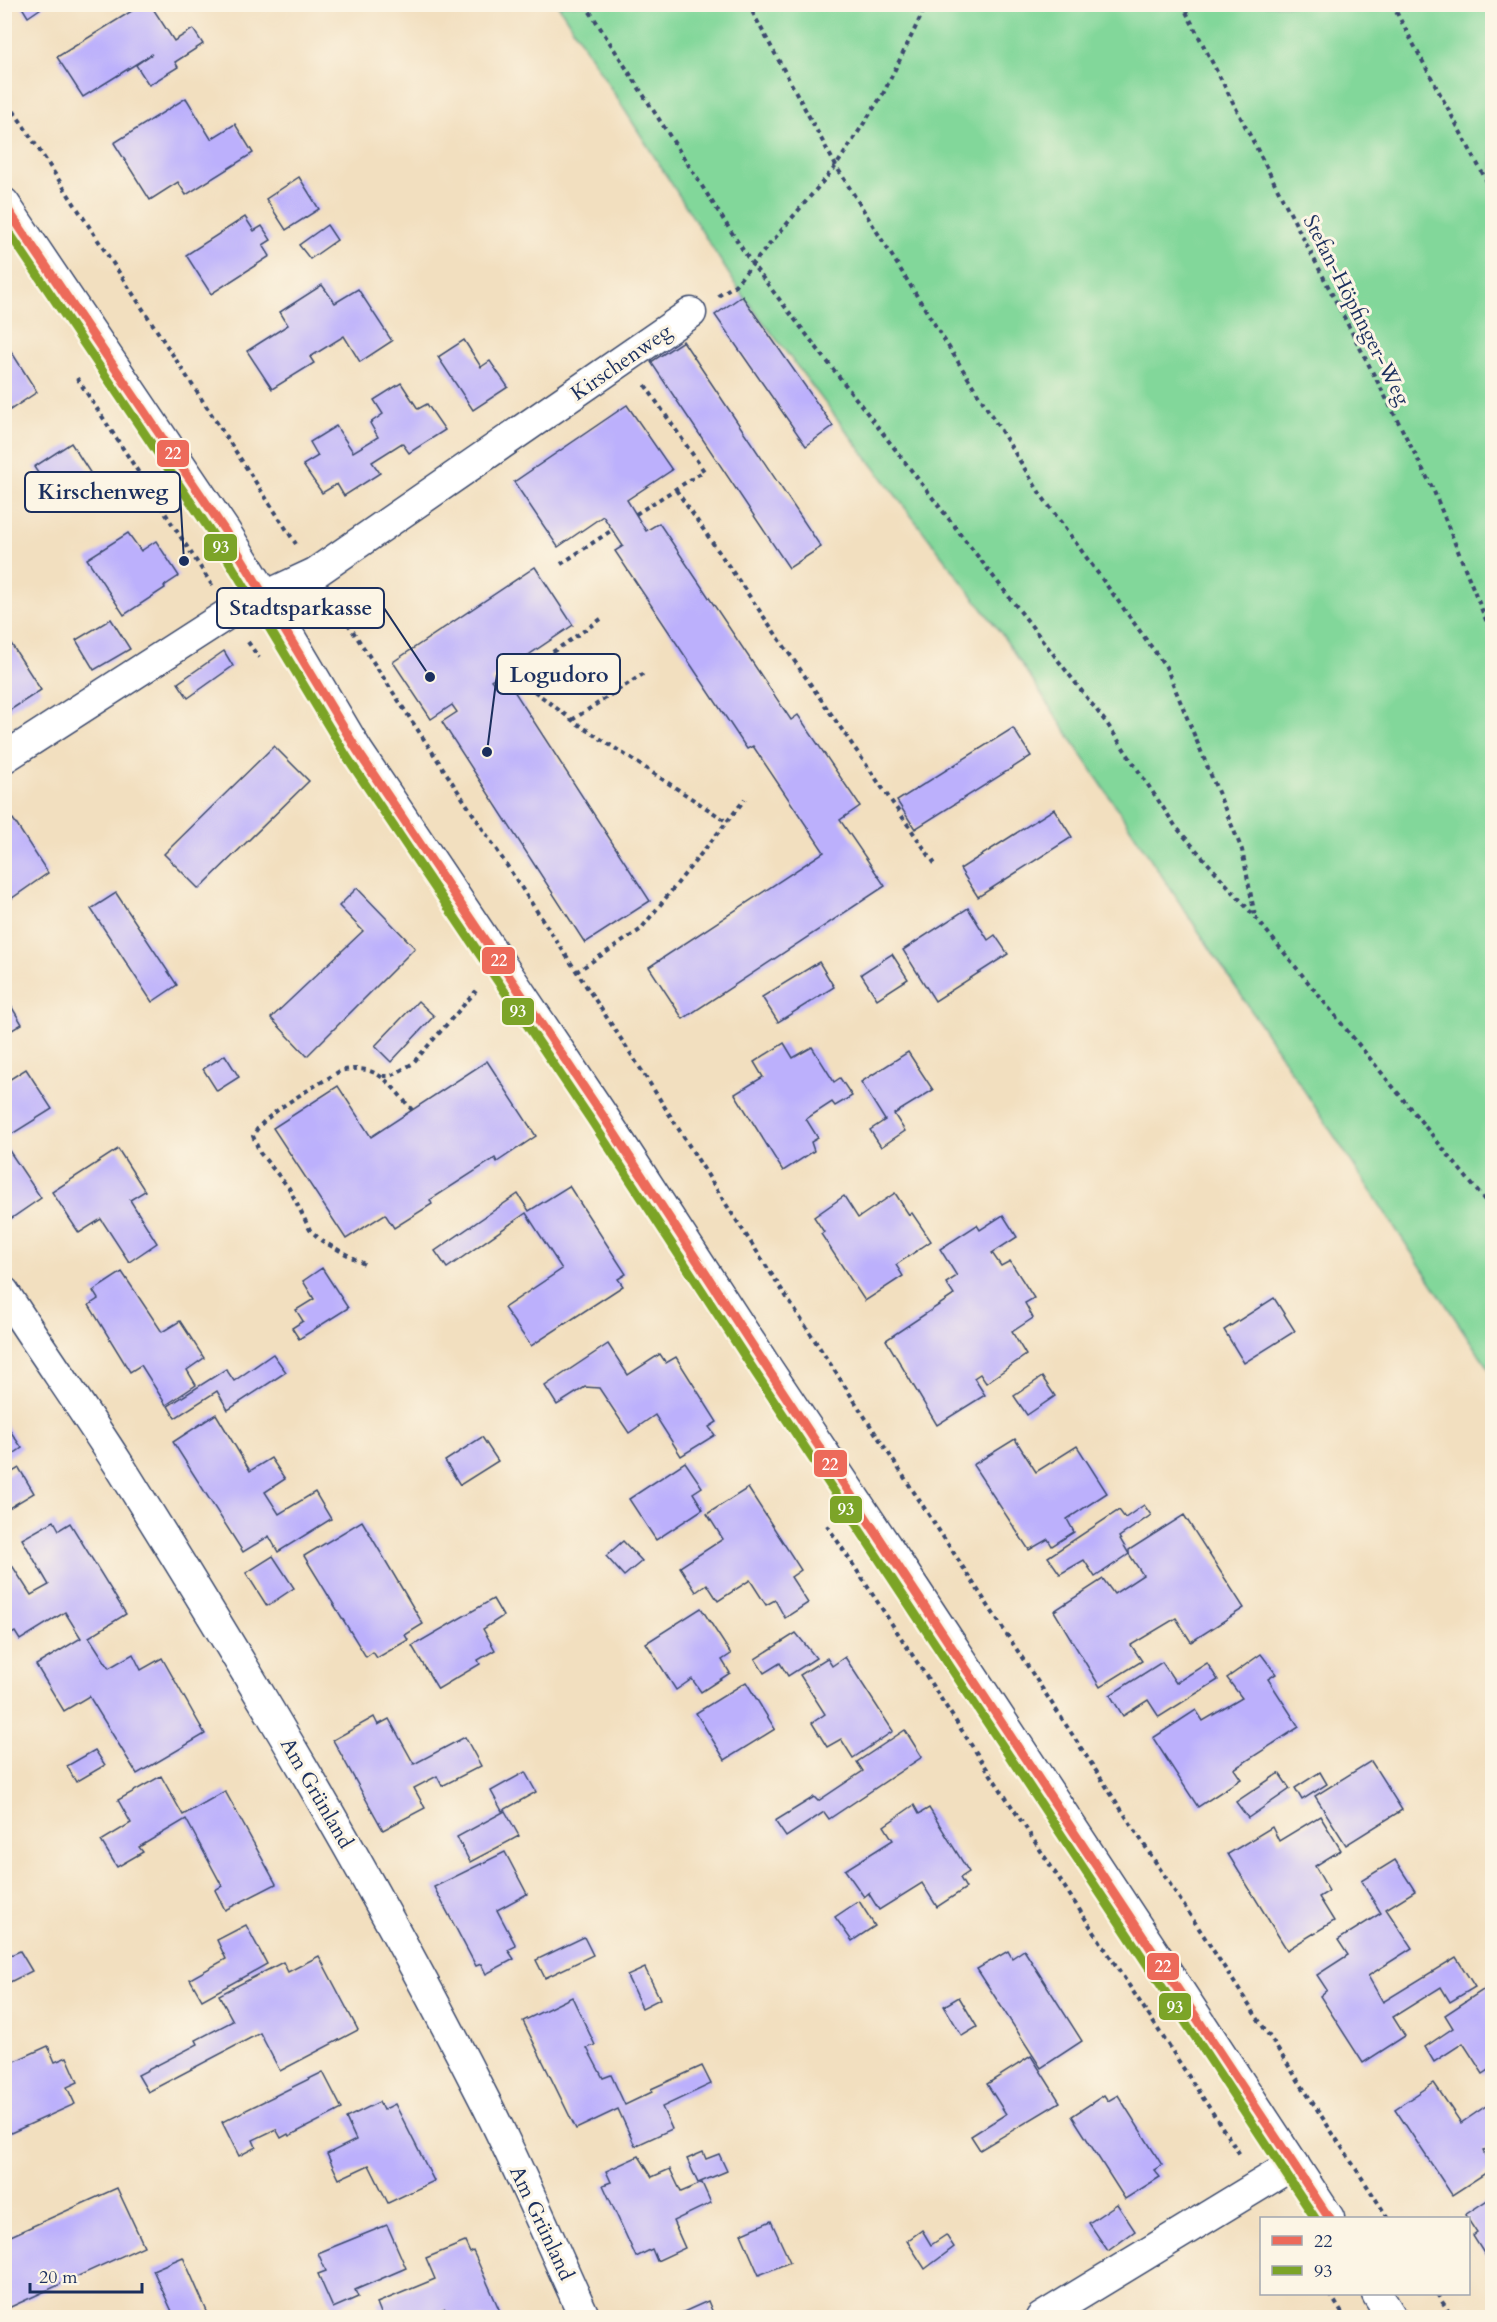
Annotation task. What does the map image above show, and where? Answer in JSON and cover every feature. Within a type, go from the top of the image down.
[{"type":"street","points":[[4,203],[51,270],[265,595],[357,750],[601,1113],[766,1368],[898,1564],[1328,2217]]},
{"type":"street","name":"Kirschenweg","points":[[4,758],[229,613],[315,573],[691,313]]},
{"type":"street","name":"Am Grünland","points":[[4,1293],[117,1463],[273,1716],[297,1762],[347,1843],[484,2098],[585,2318]]},
{"type":"street","points":[[1041,2318],[1294,2164]]},
{"type":"street","points":[[1378,2295],[1392,2318]]},
{"type":"path","points":[[585,4],[752,264],[1108,725],[1176,827],[1256,918],[1492,1209]]},
{"type":"path","points":[[748,4],[836,166],[1041,495],[1166,666],[1242,850],[1256,918]]},
{"type":"path","points":[[691,313],[735,285],[836,166],[883,94],[927,4]]},
{"type":"path","name":"Stefan-Höpfinger-Weg","points":[[1182,4],[1432,489],[1492,635]]},
{"type":"path","points":[[1392,4],[1492,191]]},
{"type":"path","points":[[4,96],[1387,2217]]},
{"type":"path","points":[[627,358],[704,471],[636,514]]},
{"type":"path","points":[[676,490],[937,867]]},
{"type":"path","points":[[561,564],[612,530]]},
{"type":"path","points":[[600,619],[516,677],[572,720],[726,821]]},
{"type":"path","points":[[572,720],[643,674]]},
{"type":"path","points":[[576,972],[640,930],[745,799]]},
{"type":"path","points":[[382,1076],[391,1076],[412,1064],[476,991]]},
{"type":"path","points":[[364,1264],[322,1241],[310,1230],[289,1188],[260,1154],[253,1136],[256,1127],[268,1116],[340,1071],[354,1068],[369,1070],[382,1076],[412,1110]]},
{"type":"path","points":[[1331,2295],[1345,2318]]},
{"type":"path","points":[[1438,2295],[1453,2318]]},
{"type":"green space","points":[[558,5],[1492,5],[1492,1374],[1001,633],[741,293]]},
{"type":"building","points":[[20,4],[47,4],[28,17]]},
{"type":"building","points":[[143,4],[150,4],[174,41],[193,29],[203,44],[175,62],[178,67],[149,85],[136,65],[152,54],[83,97],[57,57]]},
{"type":"building","points":[[186,98],[211,139],[235,124],[253,153],[186,195],[178,182],[150,200],[114,143]]},
{"type":"building","points":[[299,177],[319,209],[286,230],[266,199]]},
{"type":"building","points":[[245,217],[254,231],[262,226],[271,240],[263,245],[270,256],[211,294],[186,255]]},
{"type":"building","points":[[327,225],[337,240],[310,259],[299,245]]},
{"type":"building","points":[[322,285],[335,303],[358,289],[392,341],[360,362],[344,336],[310,357],[314,363],[272,389],[247,351],[288,325],[280,312]]},
{"type":"building","points":[[742,296],[833,426],[806,446],[715,315]]},
{"type":"building","points":[[464,340],[481,367],[490,361],[508,387],[473,410],[438,357]]},
{"type":"building","points":[[683,341],[821,547],[789,568],[651,362]]},
{"type":"building","points":[[9,348],[37,392],[4,414],[4,351]]},
{"type":"building","points":[[401,383],[418,409],[427,404],[445,430],[409,453],[402,443],[372,462],[380,473],[344,496],[337,484],[322,493],[303,465],[318,456],[310,442],[336,426],[353,452],[378,437],[370,423],[383,414],[374,400]]},
{"type":"building","points":[[627,405],[672,470],[627,500],[646,531],[659,523],[791,720],[798,715],[860,806],[840,820],[885,886],[683,1019],[649,967],[824,852],[753,746],[747,749],[615,551],[623,546],[603,516],[558,547],[514,482]]},
{"type":"building","points":[[71,443],[102,491],[65,514],[34,467]]},
{"type":"building","points":[[128,533],[141,551],[156,541],[179,576],[124,615],[87,559]]},
{"type":"building","points":[[535,567],[573,625],[491,680],[497,687],[507,680],[650,901],[585,943],[442,722],[457,712],[452,705],[431,719],[393,662]]},
{"type":"building","points":[[111,619],[130,649],[94,670],[76,640]]},
{"type":"building","points":[[8,639],[41,690],[4,714],[4,642]]},
{"type":"building","points":[[224,651],[233,666],[188,698],[178,683]]},
{"type":"building","points":[[1013,728],[1031,756],[915,829],[897,801]]},
{"type":"building","points":[[274,746],[309,781],[199,889],[164,854]]},
{"type":"building","points":[[1054,809],[1072,837],[978,897],[960,869]]},
{"type":"building","points":[[13,819],[48,873],[5,903],[5,824]]},
{"type":"building","points":[[357,888],[415,948],[307,1056],[271,1018],[363,931],[339,906]]},
{"type":"building","points":[[116,893],[177,985],[152,1002],[91,909]]},
{"type":"building","points":[[968,908],[988,940],[995,935],[1008,954],[935,1001],[903,950]]},
{"type":"building","points":[[892,954],[908,979],[877,999],[861,974]]},
{"type":"building","points":[[819,962],[834,987],[778,1022],[762,997]]},
{"type":"building","points":[[8,1001],[22,1024],[4,1035],[4,1004]]},
{"type":"building","points":[[418,1001],[434,1016],[391,1062],[375,1046]]},
{"type":"building","points":[[784,1043],[793,1058],[812,1047],[834,1082],[840,1078],[852,1096],[835,1106],[832,1102],[806,1119],[818,1138],[811,1142],[814,1151],[783,1171],[735,1094],[763,1077],[754,1062]]},
{"type":"building","points":[[908,1052],[933,1090],[894,1114],[905,1131],[881,1147],[870,1130],[885,1120],[861,1082]]},
{"type":"building","points":[[225,1055],[239,1077],[217,1091],[203,1069]]},
{"type":"building","points":[[487,1061],[536,1136],[497,1162],[495,1158],[430,1200],[432,1204],[394,1228],[385,1214],[346,1239],[273,1128],[338,1086],[371,1137]]},
{"type":"building","points":[[26,1069],[52,1109],[4,1139],[4,1083]]},
{"type":"building","points":[[4,1143],[41,1198],[6,1222],[4,1220]]},
{"type":"building","points":[[118,1149],[145,1191],[130,1200],[157,1243],[129,1262],[101,1219],[79,1233],[52,1192]]},
{"type":"building","points":[[569,1186],[626,1274],[618,1279],[623,1286],[531,1346],[504,1308],[562,1269],[526,1213],[447,1268],[435,1251],[518,1194],[529,1211]]},
{"type":"building","points":[[895,1193],[909,1215],[912,1213],[931,1241],[896,1265],[903,1276],[865,1301],[821,1234],[824,1232],[814,1217],[844,1196],[858,1218]]},
{"type":"building","points":[[1003,1215],[1017,1237],[992,1253],[1001,1266],[1010,1261],[1034,1298],[1025,1303],[1033,1318],[1012,1332],[1026,1355],[986,1383],[980,1374],[974,1378],[985,1395],[937,1425],[886,1340],[954,1295],[946,1283],[957,1276],[940,1249],[977,1225],[980,1230]]},
{"type":"building","points":[[322,1268],[348,1308],[299,1339],[292,1328],[303,1321],[296,1310],[314,1299],[303,1281]]},
{"type":"building","points":[[122,1272],[162,1332],[180,1321],[204,1358],[187,1370],[196,1385],[166,1405],[141,1365],[130,1372],[89,1305],[98,1299],[93,1291]]},
{"type":"building","points":[[1274,1298],[1295,1331],[1244,1363],[1224,1330]]},
{"type":"building","points":[[608,1344],[628,1375],[660,1354],[666,1363],[676,1357],[717,1422],[709,1427],[715,1435],[681,1456],[655,1415],[629,1433],[599,1388],[585,1387],[557,1405],[545,1386]]},
{"type":"building","points":[[273,1354],[286,1372],[228,1410],[217,1391],[175,1418],[168,1406],[226,1369],[234,1381]]},
{"type":"building","points":[[1042,1377],[1055,1396],[1027,1415],[1014,1396]]},
{"type":"building","points":[[216,1414],[250,1471],[271,1458],[285,1479],[265,1492],[279,1514],[315,1492],[331,1519],[278,1552],[269,1536],[243,1552],[173,1442]]},
{"type":"building","points":[[4,1422],[22,1448],[4,1460]]},
{"type":"building","points":[[482,1437],[498,1461],[460,1485],[445,1461]]},
{"type":"building","points":[[1015,1439],[1036,1472],[1077,1446],[1107,1493],[1067,1519],[1074,1532],[1052,1546],[1048,1539],[1029,1550],[973,1465]]},
{"type":"building","points":[[685,1462],[702,1487],[693,1493],[703,1509],[656,1540],[629,1499]]},
{"type":"building","points":[[19,1468],[34,1493],[4,1511],[4,1477]]},
{"type":"building","points":[[748,1488],[801,1570],[791,1577],[808,1603],[785,1618],[775,1600],[766,1605],[750,1580],[718,1601],[707,1584],[696,1592],[680,1567],[723,1539],[707,1514]]},
{"type":"building","points":[[1144,1505],[1151,1515],[1119,1537],[1129,1554],[1095,1577],[1084,1560],[1060,1574],[1048,1557],[1119,1510],[1125,1518]]},
{"type":"building","points":[[1184,1515],[1244,1608],[1191,1642],[1176,1618],[1131,1645],[1142,1661],[1100,1687],[1054,1611],[1103,1579],[1114,1594],[1143,1575],[1129,1554],[1129,1550]]},
{"type":"building","points":[[54,1521],[59,1530],[70,1523],[126,1614],[89,1637],[109,1668],[133,1654],[141,1670],[162,1658],[205,1734],[137,1774],[89,1696],[64,1711],[36,1665],[81,1638],[65,1612],[20,1640],[15,1632],[4,1638],[4,1557],[6,1556],[31,1595],[49,1585],[22,1539]]},
{"type":"building","points":[[362,1521],[423,1624],[405,1635],[408,1640],[377,1658],[373,1652],[366,1657],[304,1556]]},
{"type":"building","points":[[623,1541],[642,1561],[624,1576],[606,1556]]},
{"type":"building","points":[[273,1556],[294,1588],[267,1606],[246,1573]]},
{"type":"building","points":[[493,1599],[503,1616],[483,1629],[495,1650],[478,1660],[480,1664],[438,1689],[412,1646]]},
{"type":"building","points":[[701,1608],[731,1654],[722,1660],[730,1673],[701,1692],[692,1679],[676,1690],[646,1643]]},
{"type":"building","points":[[796,1633],[816,1658],[788,1676],[780,1663],[764,1673],[755,1659]]},
{"type":"building","points":[[1261,1654],[1276,1674],[1268,1679],[1299,1727],[1234,1769],[1241,1779],[1198,1807],[1153,1738],[1196,1710],[1203,1721],[1242,1698],[1227,1678]]},
{"type":"building","points":[[845,1657],[893,1731],[853,1758],[841,1739],[827,1747],[812,1723],[825,1714],[800,1675],[827,1658],[832,1666]]},
{"type":"building","points":[[1162,1662],[1176,1683],[1207,1663],[1218,1680],[1159,1717],[1148,1700],[1123,1716],[1110,1695]]},
{"type":"building","points":[[746,1682],[775,1729],[725,1760],[696,1713]]},
{"type":"building","points":[[374,1717],[378,1725],[389,1719],[414,1764],[465,1737],[481,1766],[442,1786],[437,1776],[414,1788],[425,1808],[383,1830],[333,1740]]},
{"type":"building","points":[[905,1730],[922,1757],[829,1819],[824,1812],[786,1837],[775,1821],[814,1797],[818,1801],[863,1771],[857,1762]]},
{"type":"building","points":[[95,1750],[105,1765],[76,1782],[67,1766]]},
{"type":"building","points":[[1371,1761],[1402,1810],[1346,1845],[1315,1796]]},
{"type":"building","points":[[525,1772],[536,1792],[502,1811],[491,1791]]},
{"type":"building","points":[[1320,1772],[1327,1784],[1302,1800],[1295,1788]]},
{"type":"building","points":[[1279,1773],[1290,1789],[1248,1818],[1236,1802]]},
{"type":"building","points":[[161,1776],[183,1815],[225,1791],[276,1884],[225,1910],[215,1890],[222,1886],[186,1819],[139,1847],[143,1852],[117,1867],[101,1841],[131,1823],[118,1800]]},
{"type":"building","points":[[914,1805],[919,1814],[929,1808],[969,1872],[960,1878],[966,1888],[937,1907],[922,1883],[879,1910],[870,1892],[864,1897],[845,1870],[893,1840],[884,1826]]},
{"type":"building","points":[[505,1811],[519,1836],[470,1862],[457,1837]]},
{"type":"building","points":[[1320,1816],[1341,1850],[1315,1866],[1329,1891],[1319,1897],[1334,1921],[1287,1950],[1228,1854],[1272,1827],[1279,1841]]},
{"type":"building","points":[[505,1852],[527,1894],[497,1910],[516,1946],[508,1950],[514,1959],[486,1974],[481,1964],[476,1966],[434,1887]]},
{"type":"building","points":[[1395,1860],[1415,1891],[1386,1909],[1412,1948],[1368,1976],[1383,2002],[1456,1957],[1475,1987],[1450,2002],[1441,1987],[1393,2017],[1405,2036],[1363,2063],[1320,1996],[1327,1990],[1317,1975],[1348,1955],[1338,1940],[1381,1913],[1361,1881]]},
{"type":"building","points":[[859,1901],[875,1926],[852,1941],[835,1917]]},
{"type":"building","points":[[246,1925],[267,1964],[202,2000],[190,1979],[226,1959],[217,1940]]},
{"type":"building","points":[[584,1937],[593,1955],[545,1978],[536,1960]]},
{"type":"building","points":[[1024,1950],[1082,2041],[1041,2068],[977,1969],[1008,1951],[1012,1958]]},
{"type":"building","points":[[20,1951],[32,1971],[4,1985],[4,1958]]},
{"type":"building","points":[[319,1956],[358,2030],[280,2071],[260,2033],[148,2092],[138,2075],[198,2044],[196,2040],[233,2021],[219,1995],[283,1962],[288,1972]]},
{"type":"building","points":[[645,1968],[660,1999],[642,2008],[627,1976]]},
{"type":"building","points":[[1489,1986],[1492,1991],[1492,2068],[1483,2074],[1463,2043],[1434,2062],[1425,2047],[1453,2028],[1445,2015]]},
{"type":"building","points":[[572,1997],[595,2045],[587,2048],[603,2078],[611,2075],[625,2105],[652,2092],[651,2089],[702,2066],[711,2084],[662,2107],[672,2129],[635,2146],[618,2109],[576,2129],[523,2021]]},
{"type":"building","points":[[959,1997],[977,2027],[962,2036],[944,2006]]},
{"type":"building","points":[[48,2046],[55,2062],[67,2057],[78,2082],[67,2087],[75,2104],[4,2136],[4,2066]]},
{"type":"building","points":[[1031,2056],[1060,2102],[980,2150],[971,2136],[1006,2114],[987,2084]]},
{"type":"building","points":[[323,2072],[342,2109],[289,2136],[288,2134],[281,2138],[276,2129],[253,2140],[256,2147],[239,2156],[222,2122]]},
{"type":"building","points":[[1434,2083],[1461,2123],[1492,2102],[1492,2145],[1483,2151],[1492,2169],[1452,2195],[1395,2109]]},
{"type":"building","points":[[1104,2095],[1108,2101],[1118,2095],[1162,2165],[1154,2170],[1160,2177],[1125,2199],[1072,2116]]},
{"type":"building","points":[[379,2102],[383,2110],[395,2104],[434,2181],[388,2203],[369,2165],[339,2179],[327,2154],[356,2140],[346,2118]]},
{"type":"building","points":[[703,2152],[706,2159],[719,2154],[727,2171],[698,2183],[687,2159]]},
{"type":"building","points":[[639,2156],[652,2177],[670,2169],[681,2192],[702,2183],[711,2203],[673,2221],[685,2248],[657,2261],[652,2249],[636,2257],[603,2185],[611,2182],[606,2171]]},
{"type":"building","points":[[117,2188],[144,2246],[4,2310],[4,2239]]},
{"type":"building","points":[[1492,2197],[1492,2261],[1490,2263],[1473,2236],[1477,2233],[1470,2222],[1470,2217],[1465,2215]]},
{"type":"building","points":[[1117,2204],[1135,2231],[1108,2251],[1089,2223]]},
{"type":"building","points":[[771,2221],[790,2262],[759,2275],[741,2234]]},
{"type":"building","points":[[387,2225],[406,2268],[355,2290],[358,2297],[333,2308],[318,2274],[326,2271],[318,2253]]},
{"type":"building","points":[[922,2230],[931,2245],[946,2235],[954,2247],[925,2269],[907,2241]]},
{"type":"building","points":[[465,2242],[470,2253],[473,2251],[503,2318],[449,2318],[445,2309],[426,2318],[383,2318],[377,2303],[435,2279],[426,2258]]},
{"type":"building","points":[[183,2257],[209,2316],[204,2318],[175,2318],[153,2270]]},
{"type":"building","points":[[708,2301],[715,2318],[670,2318]]},
{"type":"transit line","name":"22","points":[[4,204],[225,531],[357,750],[601,1113],[1328,2217]]},
{"type":"transit line","name":"93","points":[[4,225],[215,538],[347,757],[591,1120],[1314,2217]]},
{"type":"place","name":"Kirschenweg","points":[[184,561]]},
{"type":"place","name":"Stadtsparkasse","points":[[430,677]]},
{"type":"place","name":"Logudoro","points":[[487,752]]}]
